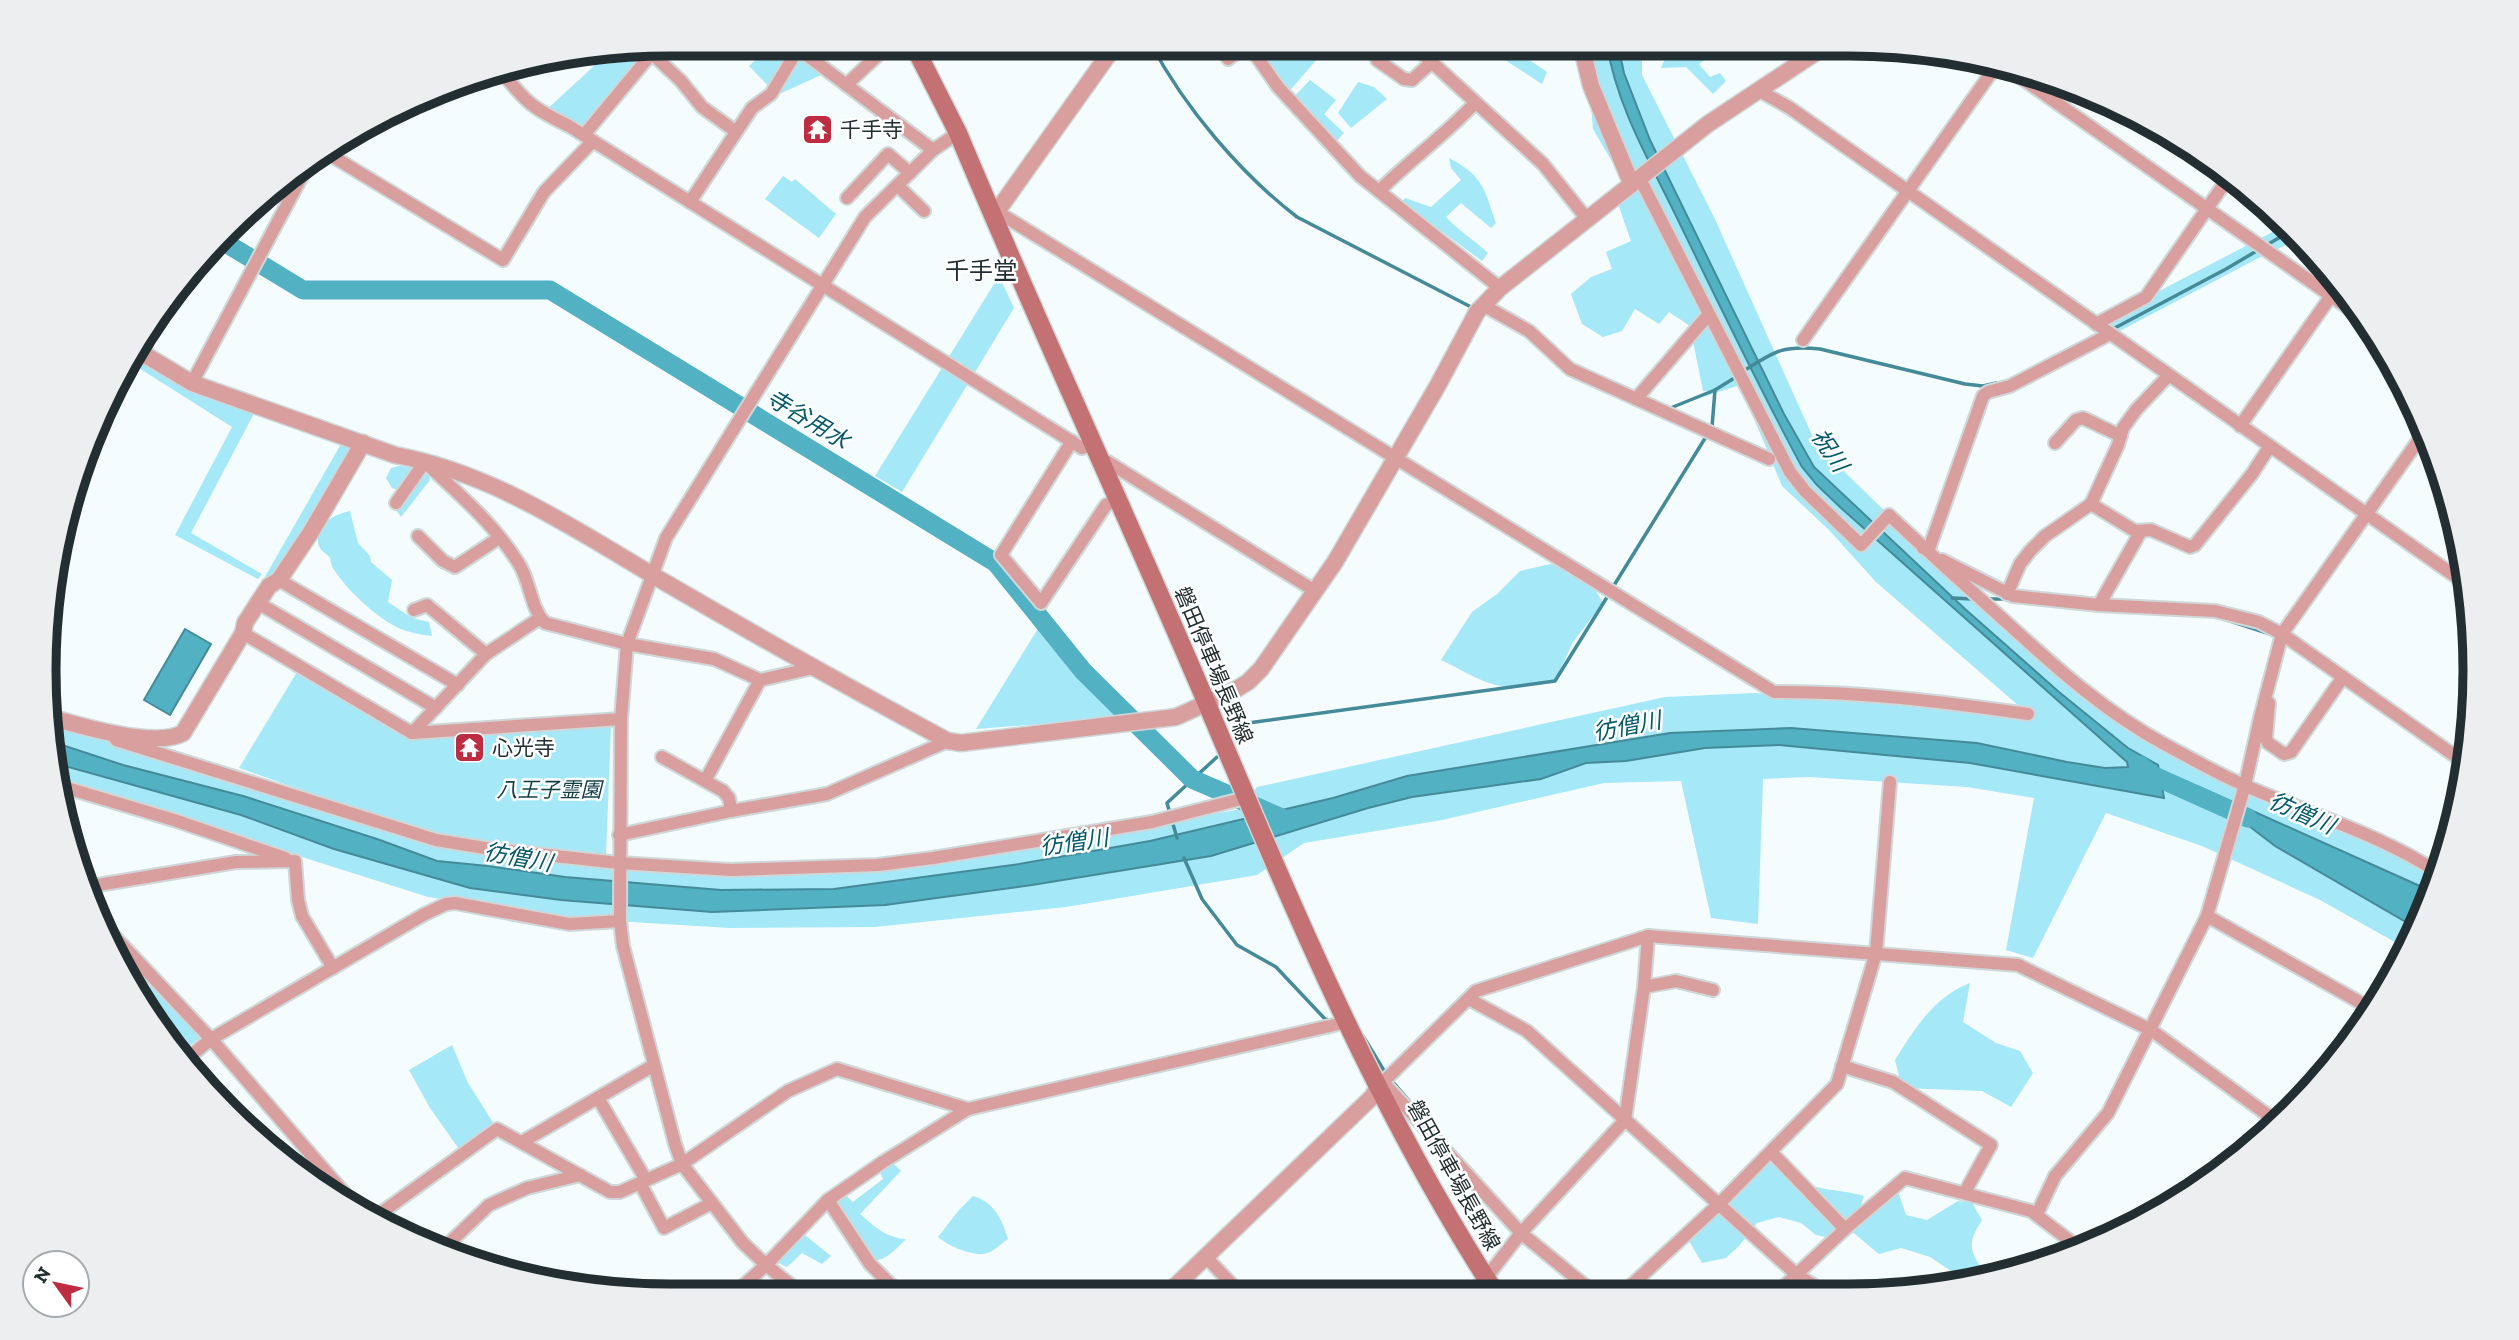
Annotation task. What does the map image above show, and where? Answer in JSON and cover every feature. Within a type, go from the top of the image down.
[{"type":"main road","name":"磐田停車場長野線","points":[[919,56],[995,214],[1270,856],[1347,1022],[1455,1228],[1490,1284]]},
{"type":"street","points":[[655,56],[702,107],[735,131]]},
{"type":"street","points":[[690,202],[752,107],[771,94],[791,56]]},
{"type":"street","points":[[810,56],[933,150]]},
{"type":"street","points":[[846,85],[877,56]]},
{"type":"street","points":[[1107,56],[995,214],[1774,692],[1868,695],[1955,703],[2028,714]]},
{"type":"street","points":[[1228,59],[1232,56]]},
{"type":"street","points":[[1256,56],[1278,87],[1352,168],[1500,288]]},
{"type":"street","points":[[1425,56],[1543,164],[1587,219]]},
{"type":"street","points":[[1584,56],[1591,86],[1790,472],[1805,491],[1861,545],[1889,516],[2087,694],[2163,744],[2245,785],[2369,836],[2430,868]]},
{"type":"street","points":[[143,354],[192,383],[363,443],[472,476],[502,489],[813,668],[948,741],[961,743],[1150,722],[1176,717],[1207,704],[1248,682],[1261,669],[1335,562],[1483,305],[1500,288],[1708,124],[1810,56]]},
{"type":"street","points":[[333,157],[503,260],[544,192],[588,138],[644,57]]},
{"type":"street","points":[[1377,60],[1404,79],[1412,80],[1432,62]]},
{"type":"street","points":[[1802,340],[1992,73]]},
{"type":"street","points":[[507,78],[521,97],[536,110],[588,138],[1082,448],[1093,445]]},
{"type":"street","points":[[2028,83],[2341,303]]},
{"type":"street","points":[[1758,90],[1790,108],[2456,577]]},
{"type":"street","points":[[1379,191],[1404,166],[1446,134],[1475,103]]},
{"type":"street","points":[[790,1284],[743,1243],[682,1164],[674,1144],[623,946],[618,865],[621,719],[627,644],[666,538],[865,217],[933,150],[958,133]]},
{"type":"street","points":[[847,198],[888,154],[910,173]]},
{"type":"street","points":[[192,383],[300,180]]},
{"type":"street","points":[[2096,324],[2146,297],[2224,184]]},
{"type":"street","points":[[898,186],[924,211]]},
{"type":"street","points":[[2241,426],[2331,296]]},
{"type":"street","points":[[1483,305],[1529,331],[1570,369],[1769,459]]},
{"type":"street","points":[[1636,399],[1709,314]]},
{"type":"street","points":[[1925,550],[1930,546],[1983,396],[2010,386],[2110,334]]},
{"type":"street","points":[[2007,594],[2020,564],[2030,551],[2045,536],[2091,504],[2123,428],[2169,375]]},
{"type":"street","points":[[2054,443],[2076,419],[2083,418],[2121,436]]},
{"type":"street","points":[[1072,441],[1001,555],[1041,603],[1106,505],[1117,501]]},
{"type":"street","points":[[2037,1214],[2055,1176],[2108,1113],[2207,916],[2245,785],[2282,638],[2418,441]]},
{"type":"street","points":[[90,729],[162,739],[174,738],[183,733],[243,634],[245,623],[269,586],[279,580],[312,532],[363,443]]},
{"type":"street","points":[[2091,504],[2135,531],[2151,530],[2190,547],[2195,545],[2252,474],[2270,446]]},
{"type":"street","points":[[1102,465],[1108,462],[1315,591]]},
{"type":"street","points":[[396,503],[426,463]]},
{"type":"street","points":[[426,463],[499,538],[520,565],[537,615],[545,623],[627,644],[714,659],[760,680],[813,668]]},
{"type":"street","points":[[2099,605],[2141,531]]},
{"type":"street","points":[[418,536],[443,561],[455,567],[499,538]]},
{"type":"street","points":[[1925,550],[2007,594],[2032,600],[2215,611],[2259,622],[2457,757]]},
{"type":"street","points":[[279,580],[458,685]]},
{"type":"street","points":[[258,603],[436,708]]},
{"type":"street","points":[[414,610],[427,605],[486,654]]},
{"type":"street","points":[[412,733],[486,654],[540,618]]},
{"type":"street","points":[[243,634],[412,733],[621,719]]},
{"type":"street","points":[[705,780],[760,680]]},
{"type":"street","points":[[2269,685],[2266,738],[2268,743],[2284,754],[2291,752],[2341,680]]},
{"type":"street","points":[[58,720],[436,840],[618,865],[744,871],[878,865],[1152,822],[1245,798]]},
{"type":"street","points":[[619,835],[827,794],[948,741]]},
{"type":"street","points":[[662,757],[723,791],[729,798],[730,811]]},
{"type":"street","points":[[1633,1284],[1718,1205],[1837,1084],[1876,953],[1890,782]]},
{"type":"street","points":[[68,788],[174,820],[295,861]]},
{"type":"street","points":[[96,885],[236,862],[295,861]]},
{"type":"street","points":[[295,861],[302,916],[333,968]]},
{"type":"street","points":[[192,1055],[211,1039],[446,904],[569,924],[620,921]]},
{"type":"street","points":[[2207,916],[2364,1005]]},
{"type":"street","points":[[1492,1284],[1521,1233],[1625,1120],[1644,987],[1648,936]]},
{"type":"street","points":[[1178,1284],[1372,1097],[1381,1084],[1476,991],[1648,936],[2018,965],[2151,1030],[2270,1117]]},
{"type":"street","points":[[118,941],[211,1039],[339,1187]]},
{"type":"street","points":[[1644,987],[1676,981],[1713,990]]},
{"type":"street","points":[[1469,999],[1527,1031],[1718,1205],[1797,1275],[1812,1284]]},
{"type":"street","points":[[745,1284],[828,1200],[968,1109],[1347,1022]]},
{"type":"street","points":[[522,1142],[654,1065]]},
{"type":"street","points":[[1842,1066],[1893,1082],[1991,1145],[1965,1192]]},
{"type":"street","points":[[382,1212],[497,1129],[610,1192],[620,1192],[682,1164],[788,1091],[837,1069],[968,1109]]},
{"type":"street","points":[[1381,1084],[1521,1233],[1583,1284]]},
{"type":"street","points":[[598,1098],[664,1228],[712,1203]]},
{"type":"street","points":[[1771,1152],[1845,1229]]},
{"type":"street","points":[[450,1242],[489,1205],[527,1188],[580,1175]]},
{"type":"street","points":[[1787,1284],[1845,1229],[1905,1178],[1965,1192],[2037,1214],[2072,1242]]},
{"type":"street","points":[[828,1200],[870,1264],[890,1284]]},
{"type":"street","points":[[1206,1257],[1232,1284]]},
{"type":"green space","points":[[760,56],[806,56],[827,70],[777,95],[749,66]]},
{"type":"green space","points":[[1257,56],[1320,56],[1286,95]]},
{"type":"green space","points":[[1499,56],[1523,56],[1547,72],[1542,84]]},
{"type":"green space","name":"八王子霊園","points":[[1587,56],[1642,56],[1642,75],[1714,217],[1816,444],[1896,522],[2168,751],[2429,869],[2399,944],[2320,900],[2202,846],[2106,813],[2033,958],[2006,950],[2034,798],[1967,787],[1809,777],[1763,779],[1758,924],[1711,918],[1681,781],[1604,783],[1442,820],[1304,843],[1257,875],[1066,907],[875,927],[730,928],[566,918],[428,897],[67,785],[58,724],[416,830],[239,768],[300,667],[381,724],[411,739],[611,727],[606,855],[463,840],[721,869],[878,865],[1072,840],[1241,809],[1257,787],[1665,697],[1754,693],[2015,717],[2027,713],[1876,582],[1829,530],[1782,486],[1740,385],[1703,397],[1714,391],[1703,391],[1690,326],[1669,312],[1659,324],[1635,309],[1622,331],[1603,337],[1582,324],[1571,294],[1591,277],[1612,269],[1606,252],[1631,241],[1617,201],[1627,187],[1593,129]]},
{"type":"green space","points":[[1672,56],[1710,56],[1699,64],[1710,77],[1720,73],[1726,81],[1713,94],[1686,67],[1661,68],[1665,59]]},
{"type":"green space","points":[[649,57],[584,135],[543,113],[601,60]]},
{"type":"green space","points":[[1310,80],[1336,100],[1324,114],[1344,133],[1332,146],[1290,101]]},
{"type":"green space","points":[[1358,82],[1374,87],[1387,99],[1351,128],[1338,113]]},
{"type":"green space","points":[[1449,158],[1476,177],[1496,223],[1491,228],[1461,203],[1446,217],[1488,253],[1482,261],[1402,202],[1405,198],[1431,207],[1461,180],[1451,168]]},
{"type":"green space","points":[[783,176],[792,182],[795,179],[836,214],[819,238],[765,199]]},
{"type":"green space","points":[[2277,230],[2290,244],[2112,335],[2096,324]]},
{"type":"green space","points":[[999,276],[1014,308],[902,492],[875,476]]},
{"type":"green space","points":[[144,353],[258,406],[191,533],[262,574],[258,579],[175,535],[232,427],[136,366]]},
{"type":"green space","points":[[345,437],[363,443],[269,586],[262,582]]},
{"type":"green space","points":[[403,465],[428,472],[430,480],[401,517],[396,510],[404,492],[392,488],[386,478],[391,468]]},
{"type":"green space","points":[[350,511],[358,543],[370,556],[371,562],[392,580],[388,602],[412,618],[429,622],[432,636],[406,631],[383,619],[338,576],[330,558],[319,546],[319,533],[326,522]]},
{"type":"green space","points":[[1551,564],[1589,579],[1603,603],[1573,642],[1555,681],[1521,687],[1501,686],[1483,681],[1441,660],[1472,612],[1497,594],[1520,571]]},
{"type":"green space","points":[[1039,627],[1118,718],[976,729]]},
{"type":"green space","points":[[1970,983],[1963,1022],[1996,1043],[2020,1051],[2033,1073],[2011,1107],[1982,1091],[1902,1088],[1895,1060],[1902,1048],[1936,1005],[1946,996]]},
{"type":"green space","points":[[151,986],[201,1037],[186,1048],[146,990]]},
{"type":"green space","points":[[452,1045],[468,1083],[497,1129],[459,1149],[430,1108],[409,1070]]},
{"type":"green space","points":[[892,1162],[901,1171],[860,1214],[886,1234],[906,1239],[886,1257],[871,1261],[832,1203],[844,1194],[853,1202],[883,1179],[879,1170]]},
{"type":"green space","points":[[1770,1162],[1803,1183],[1864,1196],[1856,1220],[1835,1239],[1816,1235],[1801,1223],[1779,1217],[1757,1223],[1726,1258],[1702,1263],[1686,1236],[1753,1170]]},
{"type":"green space","points":[[1896,1185],[1906,1215],[1927,1220],[1958,1201],[1972,1203],[1982,1220],[1974,1236],[1972,1248],[1982,1269],[1956,1274],[1930,1257],[1901,1248],[1879,1254],[1850,1230]]},
{"type":"green space","points":[[973,1196],[992,1207],[1008,1239],[984,1254],[963,1251],[938,1237]]},
{"type":"green space","points":[[801,1232],[831,1256],[822,1264],[802,1253],[787,1267],[774,1261]]},
{"type":"shaded area","points":[[1609,56],[1620,56],[1624,73],[1650,140],[1784,414],[1814,467],[1965,609],[2059,692],[2128,748],[2158,765],[2164,798],[1970,763],[1779,745],[1705,748],[1626,761],[1586,763],[1541,779],[1412,797],[1211,856],[885,905],[712,912],[561,900],[470,888],[334,849],[241,815],[64,766],[60,744],[123,765],[243,796],[437,861],[565,877],[721,890],[834,889],[1019,864],[1150,841],[1333,798],[1407,776],[1670,733],[1791,728],[1977,743],[2067,762],[2105,768],[2128,767],[2127,762],[1841,508],[1802,467],[1738,344],[1636,134]]},
{"type":"shaded area","points":[[185,629],[211,644],[170,715],[144,700]]},
{"type":"shaded area","points":[[2197,786],[2422,887],[2408,923],[2275,846]]},
{"type":"waterway","points":[[1158,56],[1180,92],[1215,138],[1255,180],[1297,217],[1473,308]]},
{"type":"waterway","points":[[2111,330],[2283,236]]},
{"type":"waterway","name":"寺谷用水","points":[[228,244],[303,290],[550,290],[996,563],[1083,671],[1192,779],[1282,818]]},
{"type":"waterway","points":[[1742,372],[1778,352],[1807,348],[1965,384],[1983,386],[1996,383]]},
{"type":"waterway","points":[[1668,409],[1715,390],[1736,377]]},
{"type":"waterway","points":[[1613,587],[1712,427],[1715,390]]},
{"type":"waterway","points":[[1232,740],[1248,723],[1555,681],[1609,594]]},
{"type":"waterway","points":[[1952,598],[1972,599]]},
{"type":"waterway","points":[[1987,599],[2007,599]]},
{"type":"waterway","points":[[2224,619],[2270,634]]},
{"type":"waterway","points":[[1177,838],[1167,803],[1217,757]]},
{"type":"waterway","name":"彷僧川","points":[[2140,765],[2152,775],[2248,818]]},
{"type":"waterway","points":[[1184,858],[1202,899],[1237,945],[1276,967],[1325,1019],[1333,1021]]},
{"type":"waterway","points":[[1363,1036],[1386,1074]]},
{"type":"waterway","points":[[1391,1080],[1416,1109]]},
{"type":"place","name":"千手寺","points":[[817,129]]},
{"type":"place","name":"心光寺","points":[[469,747]]},
{"type":"district","name":"千手堂","points":[[981,270]]},
{"type":"water label","name":"祝川","points":[[1830,450]]}]
